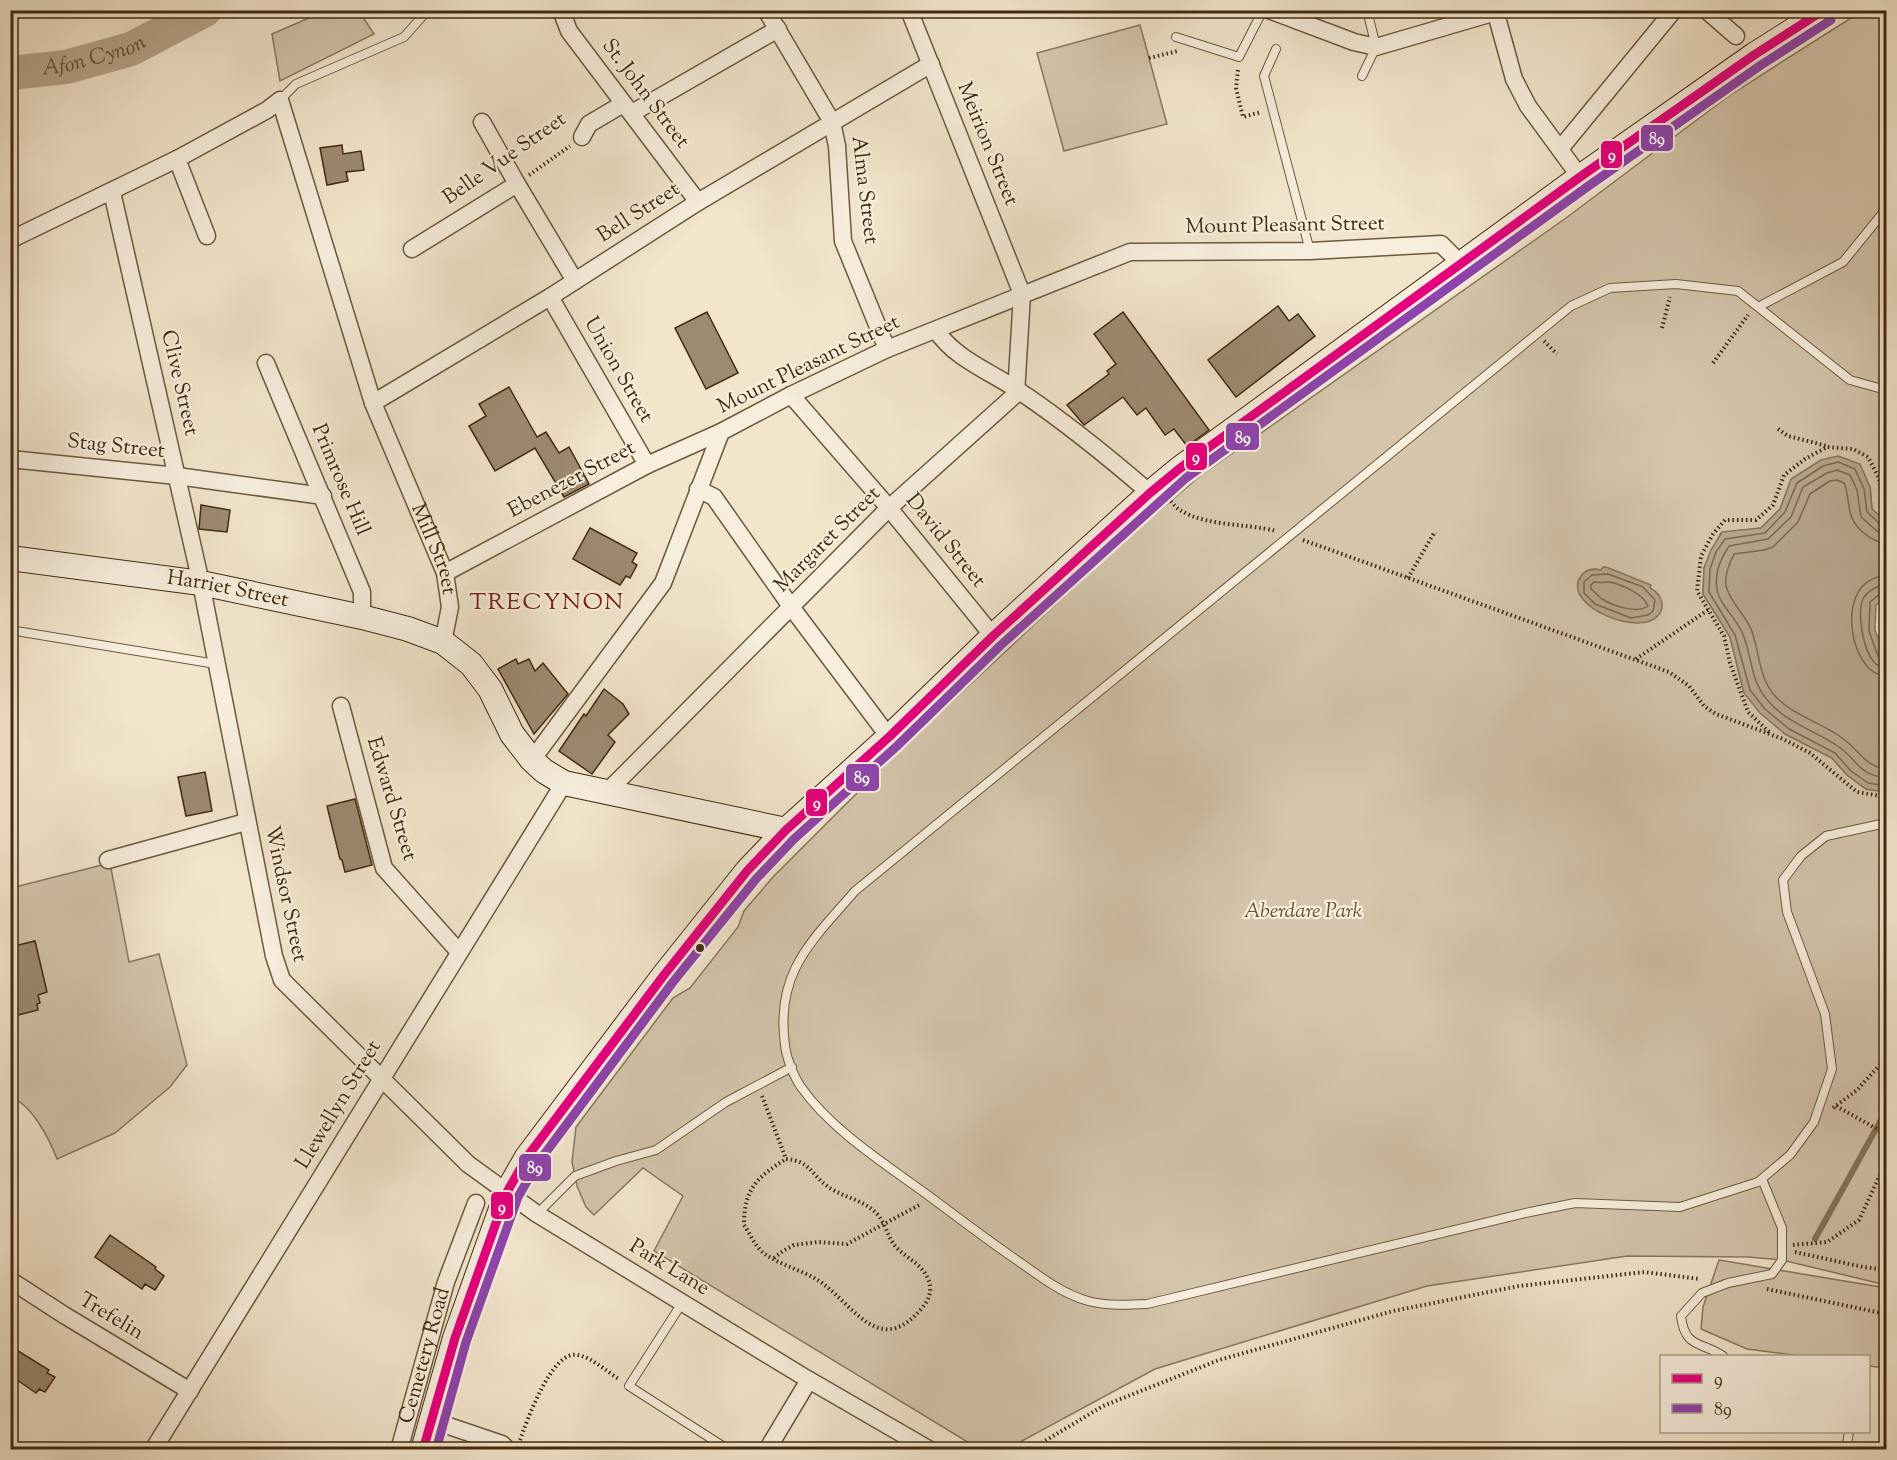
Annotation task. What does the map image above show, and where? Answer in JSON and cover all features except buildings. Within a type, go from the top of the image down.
[{"type":"main road","name":"Cemetery Road","points":[[423,1449],[455,1338],[479,1268],[507,1192],[527,1157],[664,975],[747,871],[786,830],[889,737],[993,636],[1179,469],[1580,177],[1754,55],[1825,10]]},
{"type":"main road","name":"Harriet Street","points":[[10,558],[201,583],[362,617],[408,629],[442,642]]},
{"type":"main road","points":[[442,642],[471,664],[490,689],[512,734],[532,760],[544,771],[564,783],[786,830]]},
{"type":"street","name":"St. John Street","points":[[561,10],[570,31],[698,202]]},
{"type":"street","name":"Alma Street","points":[[766,10],[832,122],[837,146],[843,241],[887,350]]},
{"type":"street","name":"Meirion Street","points":[[909,10],[1022,294]]},
{"type":"street","points":[[1269,10],[1354,42],[1376,47],[1496,11],[1514,79],[1528,106],[1580,177]]},
{"type":"street","points":[[1560,149],[1674,10]]},
{"type":"street","points":[[1706,10],[1736,36]]},
{"type":"street","name":"Belle Vue Street","points":[[582,137],[589,124],[627,108],[778,29]]},
{"type":"street","name":"Bell Street","points":[[373,403],[576,281],[698,202],[931,64]]},
{"type":"street","points":[[10,240],[177,159],[267,110],[280,100]]},
{"type":"street","name":"Mill Street","points":[[280,100],[373,403],[445,573],[450,607],[442,642]]},
{"type":"street","points":[[482,122],[576,281]]},
{"type":"street","points":[[177,159],[207,236]]},
{"type":"street","name":"Belle Vue Street","points":[[412,249],[517,184]]},
{"type":"street","name":"Clive Street","points":[[112,192],[201,583]]},
{"type":"street","name":"Mount Pleasant Street","points":[[532,760],[663,583],[721,432],[791,395],[887,350],[1130,252],[1310,250],[1441,244],[1462,265]]},
{"type":"street","points":[[1016,388],[1022,294]]},
{"type":"street","name":"Union Street","points":[[550,297],[647,465]]},
{"type":"street","points":[[936,330],[950,347],[1016,388],[1154,490]]},
{"type":"street","name":"Primrose Hill","points":[[266,363],[362,592],[362,617]]},
{"type":"street","name":"Margaret Street","points":[[606,793],[889,508],[1016,394],[1016,388]]},
{"type":"street","name":"David Street","points":[[791,395],[889,508],[993,636]]},
{"type":"street","name":"Ebenezer Street","points":[[445,573],[647,465],[721,432]]},
{"type":"street","name":"Stag Street","points":[[11,456],[323,496]]},
{"type":"street","points":[[698,489],[714,497],[792,608],[889,737]]},
{"type":"street","name":"Windsor Street","points":[[201,583],[246,822],[274,956],[282,980],[468,1164],[507,1192]]},
{"type":"street","name":"Edward Street","points":[[341,706],[384,868],[459,952]]},
{"type":"street","name":"Llewellyn Street","points":[[153,1449],[564,783]]},
{"type":"street","points":[[108,860],[246,822]]},
{"type":"street","name":"Park Lane","points":[[507,1192],[537,1214],[682,1303],[809,1380],[930,1449]]},
{"type":"street","name":"Cemetery Road","points":[[399,1449],[440,1302],[476,1203]]},
{"type":"street","name":"Cemetery Road","points":[[454,1262],[479,1268]]},
{"type":"street","name":"Trefelin","points":[[10,1280],[190,1391]]},
{"type":"street","points":[[767,1449],[809,1380]]},
{"type":"street","points":[[431,1420],[502,1444],[508,1449]]},
{"type":"lane","points":[[280,100],[296,84],[404,37],[428,10]]},
{"type":"lane","points":[[1176,37],[1239,57],[1263,10]]},
{"type":"lane","points":[[1362,76],[1376,47],[1367,10]]},
{"type":"lane","points":[[1276,49],[1264,76],[1310,250]]},
{"type":"lane","points":[[1757,306],[1843,262],[1887,209]]},
{"type":"lane","points":[[1887,390],[1850,380],[1738,291],[1674,284],[1610,288],[1570,306],[855,891],[806,948],[789,980],[783,1014],[785,1048],[800,1086],[822,1111],[852,1138],[985,1239],[1055,1287],[1089,1301],[1131,1305],[1147,1304],[1575,1203],[1680,1207],[1758,1182],[1790,1155],[1814,1122],[1832,1069],[1826,1014],[1787,912],[1783,880],[1801,856],[1826,836],[1887,823]]},
{"type":"lane","points":[[10,630],[216,664]]},
{"type":"lane","points":[[537,1214],[575,1176],[656,1150],[726,1102],[792,1067]]},
{"type":"lane","points":[[1720,1355],[1696,1344],[1683,1331],[1681,1316],[1702,1293],[1728,1283],[1772,1274],[1782,1260],[1782,1228],[1762,1179]]},
{"type":"lane","points":[[682,1303],[629,1386],[729,1449]]},
{"type":"lane","points":[[1846,1449],[1849,1433]]},
{"type":"path","points":[[1149,58],[1183,50],[1185,40]]},
{"type":"path","name":"Belle Vue Street","points":[[517,184],[582,137]]},
{"type":"path","points":[[1662,328],[1674,284]]},
{"type":"path","points":[[1713,363],[1757,306]]},
{"type":"path","points":[[1778,429],[1788,436],[1827,447],[1854,449],[1868,457],[1879,478],[1883,505],[1887,508]]},
{"type":"path","points":[[1772,735],[1748,712],[1730,663],[1724,636],[1697,591],[1701,556],[1713,534],[1725,520],[1756,520],[1773,505],[1784,476],[1805,459],[1827,447]]},
{"type":"path","points":[[1154,490],[1192,516],[1216,522],[1264,528],[1289,535],[1669,672],[1689,686],[1704,706],[1716,714],[1772,735],[1810,753],[1857,792],[1887,797]]},
{"type":"path","points":[[1408,578],[1434,533],[1436,534]]},
{"type":"path","points":[[1635,660],[1708,610]]},
{"type":"path","points":[[1814,1122],[1857,1090],[1887,1058]]},
{"type":"path","points":[[758,1084],[786,1159]]},
{"type":"path","points":[[1836,1106],[1887,1134]]},
{"type":"path","points":[[786,1159],[802,1163],[825,1185],[865,1204],[878,1216],[896,1248],[922,1270],[928,1278],[930,1298],[911,1319],[898,1327],[884,1330],[870,1326],[819,1280],[764,1254],[744,1225],[747,1196],[756,1181],[786,1159]]},
{"type":"path","points":[[1782,1248],[1827,1242],[1859,1220],[1887,1162]]},
{"type":"path","points":[[774,1258],[794,1245],[818,1242],[847,1244],[933,1199]]},
{"type":"path","points":[[1782,1248],[1863,1267],[1887,1270]]},
{"type":"path","points":[[1030,1449],[1103,1406],[1209,1364],[1393,1311],[1519,1286],[1644,1272],[1777,1291],[1887,1314]]},
{"type":"path","points":[[516,1449],[535,1402],[555,1368],[567,1356],[578,1355],[586,1358],[629,1386]]},
{"type":"green space","points":[[325,11],[359,11],[374,34],[280,81],[272,34]]},
{"type":"green space","name":"Aberdare Park","points":[[1862,11],[1886,11],[1886,522],[1872,509],[1870,487],[1792,479],[1780,509],[1761,528],[1721,533],[1704,568],[1703,594],[1730,637],[1744,693],[1785,734],[1832,758],[1847,775],[1866,789],[1886,791],[1886,1285],[1782,1260],[1748,1257],[1627,1256],[1427,1286],[1155,1369],[1007,1449],[979,1449],[654,1251],[683,1196],[643,1168],[594,1215],[586,1207],[577,1186],[572,1162],[576,1127],[673,998],[690,988],[738,927],[744,911],[773,877],[903,747],[1127,538],[1200,476],[1566,218],[1730,95]]},
{"type":"green space","points":[[1140,25],[1167,124],[1064,151],[1037,53]]},
{"type":"green space","points":[[110,863],[129,962],[159,954],[187,1065],[170,1087],[115,1133],[57,1159],[45,1133],[32,1114],[26,1107],[11,1098],[11,888]]},
{"type":"green space","points":[[1719,1260],[1886,1288],[1886,1368],[1870,1366],[1870,1355],[1792,1355],[1747,1349],[1701,1329],[1703,1307]]},
{"type":"water","points":[[1838,456],[1860,464],[1870,487],[1872,509],[1886,522],[1886,597],[1876,605],[1875,630],[1886,659],[1885,792],[1866,789],[1847,775],[1832,758],[1785,734],[1760,713],[1744,693],[1730,637],[1703,594],[1704,568],[1722,532],[1761,528],[1780,509],[1791,479],[1821,460]]},
{"type":"water","points":[[1603,567],[1651,585],[1650,588],[1658,594],[1661,600],[1662,607],[1653,620],[1640,623],[1624,621],[1593,608],[1582,598],[1578,587],[1581,576],[1587,570],[1601,570]]},
{"type":"waterway","name":"Afon Cynon","points":[[10,73],[66,67],[131,49],[205,10]]},
{"type":"waterway","points":[[1815,1239],[1886,1111]]},
{"type":"transit line","name":"9","points":[[423,1450],[455,1338],[507,1192],[527,1157],[664,975],[747,871],[786,830],[889,737],[993,636],[1179,469],[1580,177],[1754,55],[1824,10]]},
{"type":"transit line","name":"89","points":[[436,1450],[466,1342],[518,1197],[537,1164],[673,982],[756,879],[794,839],[897,746],[1001,645],[1186,478],[1587,187],[1761,65],[1831,20]]},
{"type":"district","name":"TRECYNON","points":[[547,603]]}]
